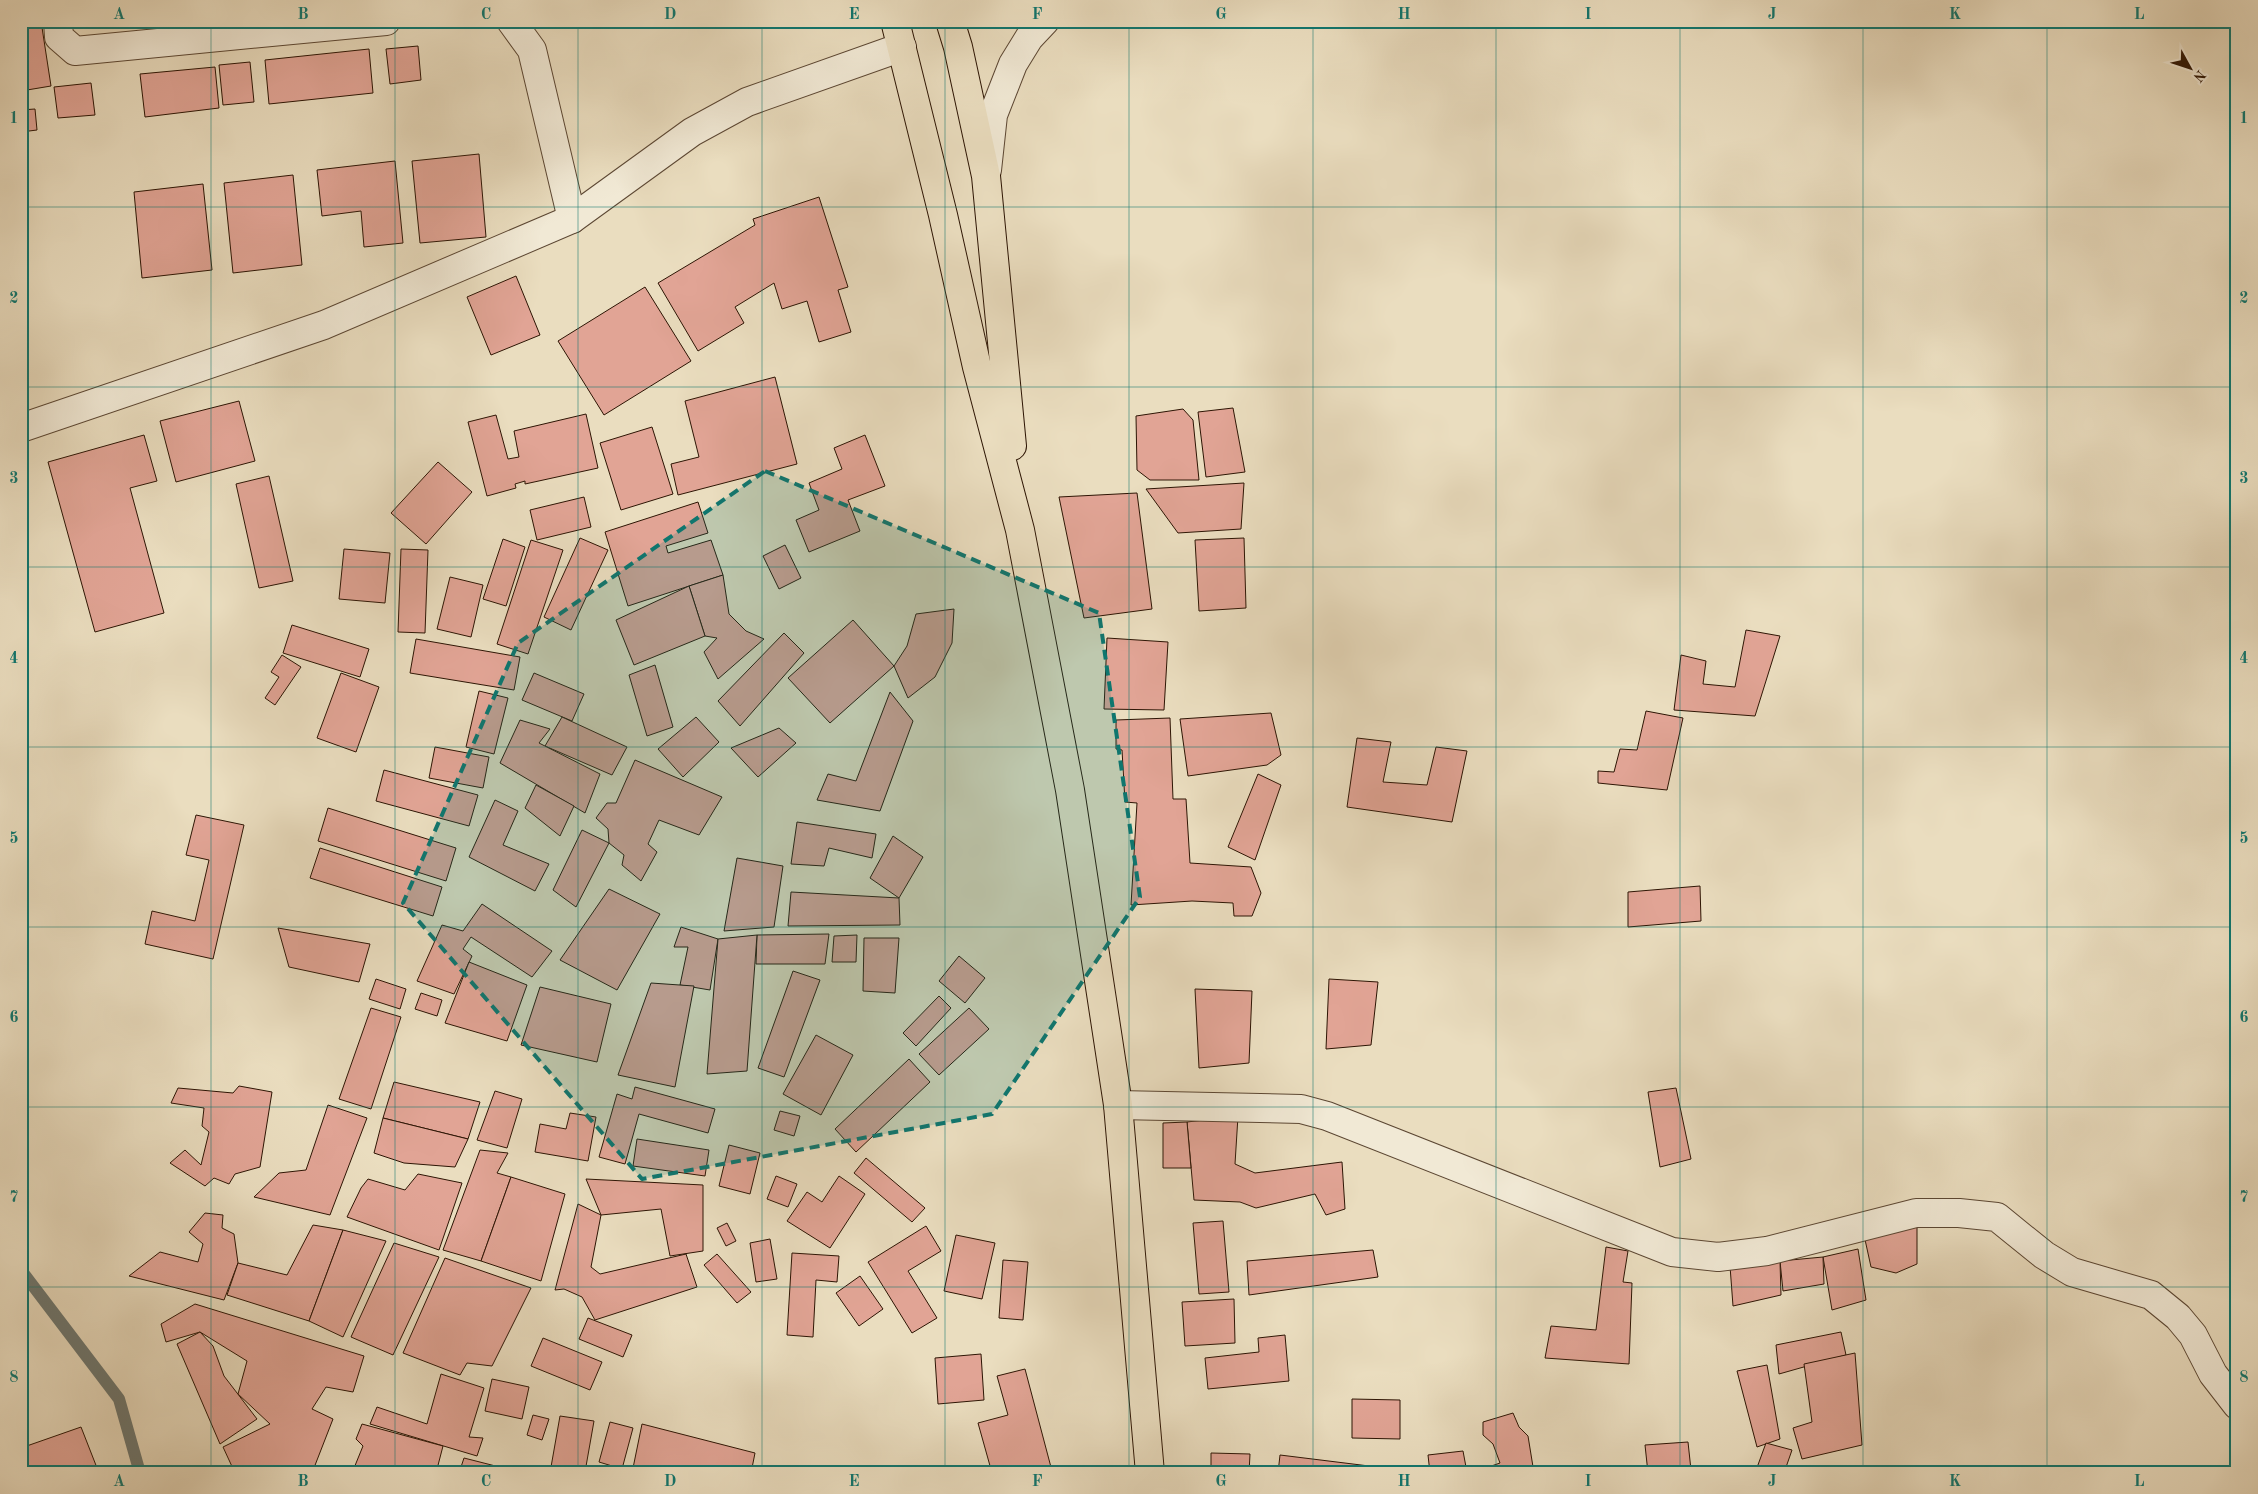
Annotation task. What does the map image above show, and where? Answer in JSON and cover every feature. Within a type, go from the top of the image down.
[{"type":"main road","points":[[950,21],[958,47],[986,176],[1020,530]]},
{"type":"main road","points":[[899,34],[943,215],[977,367],[1020,530],[1070,790],[1118,1104],[1150,1473]]},
{"type":"street","points":[[58,21],[59,38],[75,51],[386,21]]},
{"type":"street","points":[[511,21],[532,50],[572,219]]},
{"type":"street","points":[[986,176],[993,115],[1013,64],[1029,38],[1045,21]]},
{"type":"street","points":[[21,428],[324,325],[572,219],[692,132],[747,102],[899,34]]},
{"type":"street","points":[[1118,1104],[1301,1109],[1327,1116],[1672,1252],[1718,1257],[1767,1251],[1916,1213],[1958,1213],[1996,1217],[2044,1255],[2072,1272],[2151,1295],[2178,1317],[2193,1335],[2213,1374],[2237,1405]]},
{"type":"highlighted area","points":[[765,471],[1099,613],[1140,897],[992,1114],[642,1179],[403,903],[518,643]]},
{"type":"building","points":[[21,21],[41,21],[51,86],[21,91]]},
{"type":"building","points":[[418,46],[421,80],[390,84],[386,49]]},
{"type":"building","points":[[369,49],[373,93],[269,104],[265,60]]},
{"type":"building","points":[[250,62],[254,102],[223,105],[219,65]]},
{"type":"building","points":[[215,67],[219,108],[145,117],[140,74]]},
{"type":"building","points":[[91,83],[95,115],[58,118],[54,87]]},
{"type":"building","points":[[35,109],[37,130],[21,132],[21,110]]},
{"type":"building","points":[[479,154],[486,237],[420,243],[412,161]]},
{"type":"building","points":[[395,161],[403,243],[364,247],[361,211],[322,216],[317,170]]},
{"type":"building","points":[[293,175],[302,265],[233,273],[224,183]]},
{"type":"building","points":[[203,184],[212,270],[142,278],[134,192]]},
{"type":"building","points":[[819,197],[848,287],[838,290],[851,332],[819,342],[807,301],[782,309],[774,283],[735,307],[744,323],[698,351],[658,283],[755,225],[753,219]]},
{"type":"building","points":[[516,276],[540,335],[491,355],[467,297]]},
{"type":"building","points":[[645,287],[691,361],[604,415],[558,341]]},
{"type":"building","points":[[775,377],[797,464],[678,495],[671,464],[699,457],[685,401]]},
{"type":"building","points":[[239,401],[255,461],[176,482],[160,421]]},
{"type":"building","points":[[1233,408],[1245,472],[1206,477],[1198,412]]},
{"type":"building","points":[[1183,409],[1193,420],[1199,480],[1150,480],[1137,470],[1136,416]]},
{"type":"building","points":[[586,414],[598,468],[525,484],[525,481],[515,484],[516,488],[487,496],[468,422],[496,415],[508,459],[519,457],[514,431]]},
{"type":"building","points":[[652,427],[673,494],[621,510],[600,443]]},
{"type":"building","points":[[144,435],[157,481],[130,488],[164,613],[95,632],[48,462]]},
{"type":"building","points":[[865,435],[885,486],[848,500],[860,531],[809,552],[796,520],[819,510],[809,483],[842,469],[834,448]]},
{"type":"building","points":[[438,462],[472,492],[426,544],[391,513]]},
{"type":"building","points":[[269,476],[293,581],[259,588],[236,484]]},
{"type":"building","points":[[1244,483],[1241,529],[1178,533],[1146,489]]},
{"type":"building","points":[[1137,493],[1152,609],[1084,618],[1059,497]]},
{"type":"building","points":[[584,497],[591,527],[537,540],[530,510]]},
{"type":"building","points":[[698,502],[708,533],[666,546],[668,553],[711,540],[723,575],[628,606],[605,532]]},
{"type":"building","points":[[580,538],[608,550],[571,630],[544,617]]},
{"type":"building","points":[[1244,538],[1246,608],[1199,611],[1195,540]]},
{"type":"building","points":[[503,539],[525,547],[506,606],[483,599]]},
{"type":"building","points":[[531,540],[563,550],[528,654],[497,644]]},
{"type":"building","points":[[785,545],[801,578],[779,589],[763,556]]},
{"type":"building","points":[[344,549],[390,553],[385,603],[339,599]]},
{"type":"building","points":[[401,549],[428,550],[425,633],[398,632]]},
{"type":"building","points":[[723,575],[729,614],[746,631],[764,639],[718,679],[704,652],[717,638],[705,636],[689,586]]},
{"type":"building","points":[[450,577],[483,585],[471,637],[437,629]]},
{"type":"building","points":[[689,586],[705,636],[634,665],[616,620]]},
{"type":"building","points":[[954,609],[952,643],[935,677],[908,698],[894,666],[907,646],[916,614]]},
{"type":"building","points":[[853,620],[894,666],[830,723],[788,678]]},
{"type":"building","points":[[292,625],[369,649],[360,677],[283,653]]},
{"type":"building","points":[[1746,630],[1780,636],[1755,716],[1674,710],[1681,655],[1706,661],[1703,684],[1735,687]]},
{"type":"building","points":[[784,633],[804,653],[740,726],[718,701]]},
{"type":"building","points":[[1107,638],[1168,642],[1164,710],[1104,709]]},
{"type":"building","points":[[416,639],[520,657],[514,690],[410,673]]},
{"type":"building","points":[[282,655],[301,667],[275,705],[265,698],[279,677],[271,672]]},
{"type":"building","points":[[655,665],[673,727],[647,736],[629,675]]},
{"type":"building","points":[[341,673],[379,687],[356,752],[317,738]]},
{"type":"building","points":[[534,673],[584,694],[572,721],[522,700]]},
{"type":"building","points":[[479,691],[508,698],[494,754],[466,747]]},
{"type":"building","points":[[890,692],[913,721],[880,811],[817,800],[828,774],[856,781]]},
{"type":"building","points":[[1646,711],[1683,718],[1667,790],[1598,783],[1598,771],[1614,772],[1620,749],[1637,750]]},
{"type":"building","points":[[1271,713],[1281,755],[1267,765],[1188,776],[1180,719]]},
{"type":"building","points":[[562,717],[627,747],[612,775],[545,746]]},
{"type":"building","points":[[696,717],[719,742],[683,777],[658,749]]},
{"type":"building","points":[[1170,718],[1173,799],[1186,799],[1190,863],[1251,867],[1261,893],[1252,916],[1234,916],[1233,903],[1192,901],[1131,905],[1137,803],[1125,802],[1122,750],[1116,749],[1116,720]]},
{"type":"building","points":[[520,720],[550,729],[539,743],[600,774],[585,813],[500,763]]},
{"type":"building","points":[[779,728],[796,743],[758,777],[731,748]]},
{"type":"building","points":[[1357,738],[1391,742],[1383,782],[1427,785],[1436,747],[1467,751],[1452,822],[1347,807]]},
{"type":"building","points":[[435,747],[489,757],[483,788],[429,778]]},
{"type":"building","points":[[635,760],[722,797],[699,835],[659,820],[648,844],[657,852],[641,881],[622,865],[624,855],[609,843],[608,829],[596,818],[607,803],[616,803]]},
{"type":"building","points":[[384,770],[478,795],[469,826],[376,801]]},
{"type":"building","points":[[1258,774],[1281,785],[1255,860],[1228,847]]},
{"type":"building","points":[[536,785],[574,806],[560,836],[525,808]]},
{"type":"building","points":[[495,800],[518,811],[503,845],[549,864],[535,891],[469,857]]},
{"type":"building","points":[[328,808],[456,848],[446,881],[318,841]]},
{"type":"building","points":[[196,815],[244,825],[213,959],[145,944],[152,911],[195,921],[209,860],[186,855]]},
{"type":"building","points":[[797,822],[876,834],[872,858],[829,848],[824,866],[791,864]]},
{"type":"building","points":[[582,830],[609,843],[576,907],[553,890]]},
{"type":"building","points":[[893,836],[923,857],[899,898],[870,878]]},
{"type":"building","points":[[320,848],[442,887],[433,916],[310,878]]},
{"type":"building","points":[[737,858],[783,866],[774,927],[724,931]]},
{"type":"building","points":[[1700,886],[1701,921],[1628,927],[1628,892]]},
{"type":"building","points":[[609,889],[660,914],[617,990],[560,960]]},
{"type":"building","points":[[791,892],[899,898],[900,925],[788,926]]},
{"type":"building","points":[[482,904],[552,951],[532,977],[471,937],[463,949],[472,956],[454,994],[417,981],[442,925],[463,931]]},
{"type":"building","points":[[681,927],[718,939],[710,990],[680,985],[688,947],[674,947]]},
{"type":"building","points":[[278,928],[370,944],[359,982],[289,967]]},
{"type":"building","points":[[829,934],[825,964],[756,964],[757,935]]},
{"type":"building","points":[[757,935],[747,1071],[707,1074],[718,939]]},
{"type":"building","points":[[857,935],[856,962],[832,962],[834,936]]},
{"type":"building","points":[[864,938],[899,938],[895,993],[863,991]]},
{"type":"building","points":[[959,956],[985,978],[965,1003],[939,981]]},
{"type":"building","points":[[469,962],[527,985],[507,1041],[445,1023]]},
{"type":"building","points":[[793,971],[820,980],[784,1077],[758,1068]]},
{"type":"building","points":[[376,979],[406,989],[400,1009],[369,999]]},
{"type":"building","points":[[1329,979],[1378,982],[1371,1045],[1326,1049]]},
{"type":"building","points":[[651,983],[694,986],[675,1087],[618,1075]]},
{"type":"building","points":[[540,987],[611,1004],[597,1062],[521,1045]]},
{"type":"building","points":[[1195,989],[1252,991],[1249,1063],[1199,1068]]},
{"type":"building","points":[[421,993],[442,1000],[437,1016],[415,1009]]},
{"type":"building","points":[[939,996],[951,1008],[916,1046],[903,1033]]},
{"type":"building","points":[[371,1008],[401,1017],[371,1109],[339,1099]]},
{"type":"building","points":[[969,1008],[989,1029],[939,1075],[919,1054]]},
{"type":"building","points":[[816,1035],[853,1055],[821,1115],[783,1094]]},
{"type":"building","points":[[909,1059],[930,1082],[856,1152],[835,1129]]},
{"type":"building","points":[[394,1082],[480,1102],[468,1139],[383,1118]]},
{"type":"building","points":[[239,1086],[272,1092],[260,1167],[235,1174],[229,1184],[214,1178],[205,1186],[170,1163],[185,1150],[201,1165],[209,1132],[202,1126],[204,1108],[171,1103],[178,1088],[233,1093]]},
{"type":"building","points":[[635,1087],[715,1109],[708,1133],[639,1114],[625,1164],[599,1157],[617,1094],[632,1099]]},
{"type":"building","points":[[1676,1088],[1691,1159],[1660,1167],[1648,1092]]},
{"type":"building","points":[[495,1091],[522,1099],[507,1148],[477,1140]]},
{"type":"building","points":[[328,1105],[367,1118],[330,1215],[254,1197],[279,1173],[306,1170]]},
{"type":"building","points":[[780,1111],[800,1116],[794,1136],[774,1130]]},
{"type":"building","points":[[570,1113],[596,1117],[588,1161],[535,1152],[540,1124],[566,1129]]},
{"type":"building","points":[[1238,1116],[1235,1164],[1255,1173],[1342,1162],[1345,1209],[1326,1215],[1315,1194],[1256,1208],[1240,1202],[1194,1200],[1187,1122]]},
{"type":"building","points":[[383,1118],[468,1139],[455,1167],[404,1163],[374,1153]]},
{"type":"building","points":[[1187,1122],[1191,1168],[1163,1168],[1163,1123]]},
{"type":"building","points":[[637,1139],[709,1150],[705,1176],[633,1166]]},
{"type":"building","points":[[729,1145],[760,1153],[750,1194],[719,1186]]},
{"type":"building","points":[[480,1150],[508,1153],[497,1173],[511,1177],[481,1261],[443,1250]]},
{"type":"building","points":[[866,1158],[925,1208],[912,1222],[854,1173]]},
{"type":"building","points":[[418,1174],[462,1183],[439,1250],[347,1217],[361,1188],[368,1179],[405,1190]]},
{"type":"building","points":[[776,1176],[797,1184],[788,1207],[767,1199]]},
{"type":"building","points":[[839,1176],[865,1194],[830,1248],[787,1221],[807,1192],[822,1202]]},
{"type":"building","points":[[511,1177],[565,1194],[541,1281],[481,1261]]},
{"type":"building","points":[[586,1179],[703,1185],[703,1251],[670,1256],[661,1209],[601,1215]]},
{"type":"building","points":[[578,1204],[601,1215],[591,1267],[600,1274],[686,1254],[697,1287],[595,1320],[582,1297],[564,1289],[555,1290]]},
{"type":"building","points":[[205,1213],[223,1215],[222,1228],[234,1234],[238,1263],[224,1300],[129,1276],[160,1252],[198,1262],[203,1244],[189,1232]]},
{"type":"building","points":[[1917,1218],[1917,1264],[1896,1273],[1871,1267],[1864,1235]]},
{"type":"building","points":[[1223,1221],[1229,1292],[1199,1294],[1193,1223]]},
{"type":"building","points":[[727,1223],[736,1241],[726,1246],[717,1228]]},
{"type":"building","points":[[313,1225],[343,1230],[309,1321],[227,1295],[238,1263],[287,1275]]},
{"type":"building","points":[[926,1226],[941,1251],[908,1271],[937,1318],[912,1333],[868,1262]]},
{"type":"building","points":[[343,1230],[386,1241],[343,1337],[309,1321]]},
{"type":"building","points":[[956,1235],[995,1243],[982,1299],[944,1291]]},
{"type":"building","points":[[770,1239],[777,1279],[756,1282],[750,1243]]},
{"type":"building","points":[[394,1243],[439,1257],[393,1355],[351,1337]]},
{"type":"building","points":[[1606,1247],[1628,1251],[1623,1282],[1632,1283],[1629,1364],[1545,1358],[1551,1326],[1596,1330]]},
{"type":"building","points":[[1858,1249],[1866,1300],[1832,1310],[1823,1257]]},
{"type":"building","points":[[1373,1250],[1378,1277],[1249,1295],[1247,1261]]},
{"type":"building","points":[[792,1253],[839,1256],[837,1282],[816,1280],[813,1337],[787,1335]]},
{"type":"building","points":[[717,1254],[751,1292],[737,1303],[704,1265]]},
{"type":"building","points":[[1823,1257],[1824,1284],[1783,1291],[1780,1261]]},
{"type":"building","points":[[445,1258],[531,1288],[492,1366],[467,1363],[460,1375],[403,1353]]},
{"type":"building","points":[[1003,1260],[1028,1262],[1023,1320],[999,1318]]},
{"type":"building","points":[[1780,1261],[1781,1295],[1733,1306],[1730,1266]]},
{"type":"building","points":[[860,1276],[883,1309],[859,1326],[836,1293]]},
{"type":"building","points":[[1234,1299],[1235,1343],[1185,1346],[1182,1302]]},
{"type":"building","points":[[195,1304],[364,1356],[353,1392],[326,1387],[312,1409],[333,1419],[312,1473],[235,1473],[223,1447],[270,1424],[238,1394],[247,1361],[200,1332],[166,1342],[161,1324]]},
{"type":"building","points":[[588,1318],[632,1335],[623,1357],[579,1339]]},
{"type":"building","points":[[200,1332],[213,1346],[224,1376],[257,1419],[220,1444],[177,1344]]},
{"type":"building","points":[[1841,1332],[1846,1355],[1779,1374],[1776,1345]]},
{"type":"building","points":[[1285,1335],[1289,1381],[1208,1389],[1205,1358],[1259,1352],[1258,1338]]},
{"type":"building","points":[[543,1338],[602,1362],[590,1390],[531,1366]]},
{"type":"building","points":[[1855,1353],[1862,1445],[1802,1459],[1793,1428],[1812,1422],[1804,1364]]},
{"type":"building","points":[[981,1354],[984,1400],[938,1404],[935,1358]]},
{"type":"building","points":[[1767,1365],[1780,1439],[1757,1447],[1737,1371]]},
{"type":"building","points":[[1025,1369],[1052,1471],[1044,1473],[992,1473],[978,1423],[1008,1415],[997,1376]]},
{"type":"building","points":[[441,1374],[484,1388],[469,1437],[483,1438],[477,1456],[370,1424],[377,1407],[427,1424]]},
{"type":"building","points":[[492,1379],[529,1387],[522,1419],[485,1411]]},
{"type":"building","points":[[1352,1399],[1400,1400],[1400,1439],[1352,1438]]},
{"type":"building","points":[[1513,1413],[1519,1427],[1528,1436],[1534,1473],[1430,1473],[1428,1455],[1463,1451],[1466,1467],[1480,1470],[1500,1463],[1493,1444],[1483,1435],[1483,1422]]},
{"type":"building","points":[[533,1415],[549,1419],[542,1440],[527,1435]]},
{"type":"building","points":[[560,1416],[594,1421],[585,1472],[551,1467]]},
{"type":"building","points":[[610,1422],[633,1428],[622,1469],[599,1462]]},
{"type":"building","points":[[362,1424],[443,1446],[436,1473],[352,1473],[363,1446],[356,1439]]},
{"type":"building","points":[[642,1424],[755,1453],[751,1473],[632,1473]]},
{"type":"building","points":[[81,1427],[99,1473],[21,1473],[21,1448]]},
{"type":"building","points":[[1688,1442],[1691,1470],[1648,1473],[1645,1445]]},
{"type":"building","points":[[1766,1443],[1792,1450],[1784,1473],[1755,1473]]},
{"type":"building","points":[[1211,1453],[1250,1454],[1249,1473],[1211,1473]]},
{"type":"building","points":[[1280,1455],[1369,1466],[1368,1473],[1278,1473]]},
{"type":"building","points":[[464,1458],[523,1473],[459,1473]]},
{"type":"waterway","points":[[21,1270],[119,1399],[140,1473]]}]
